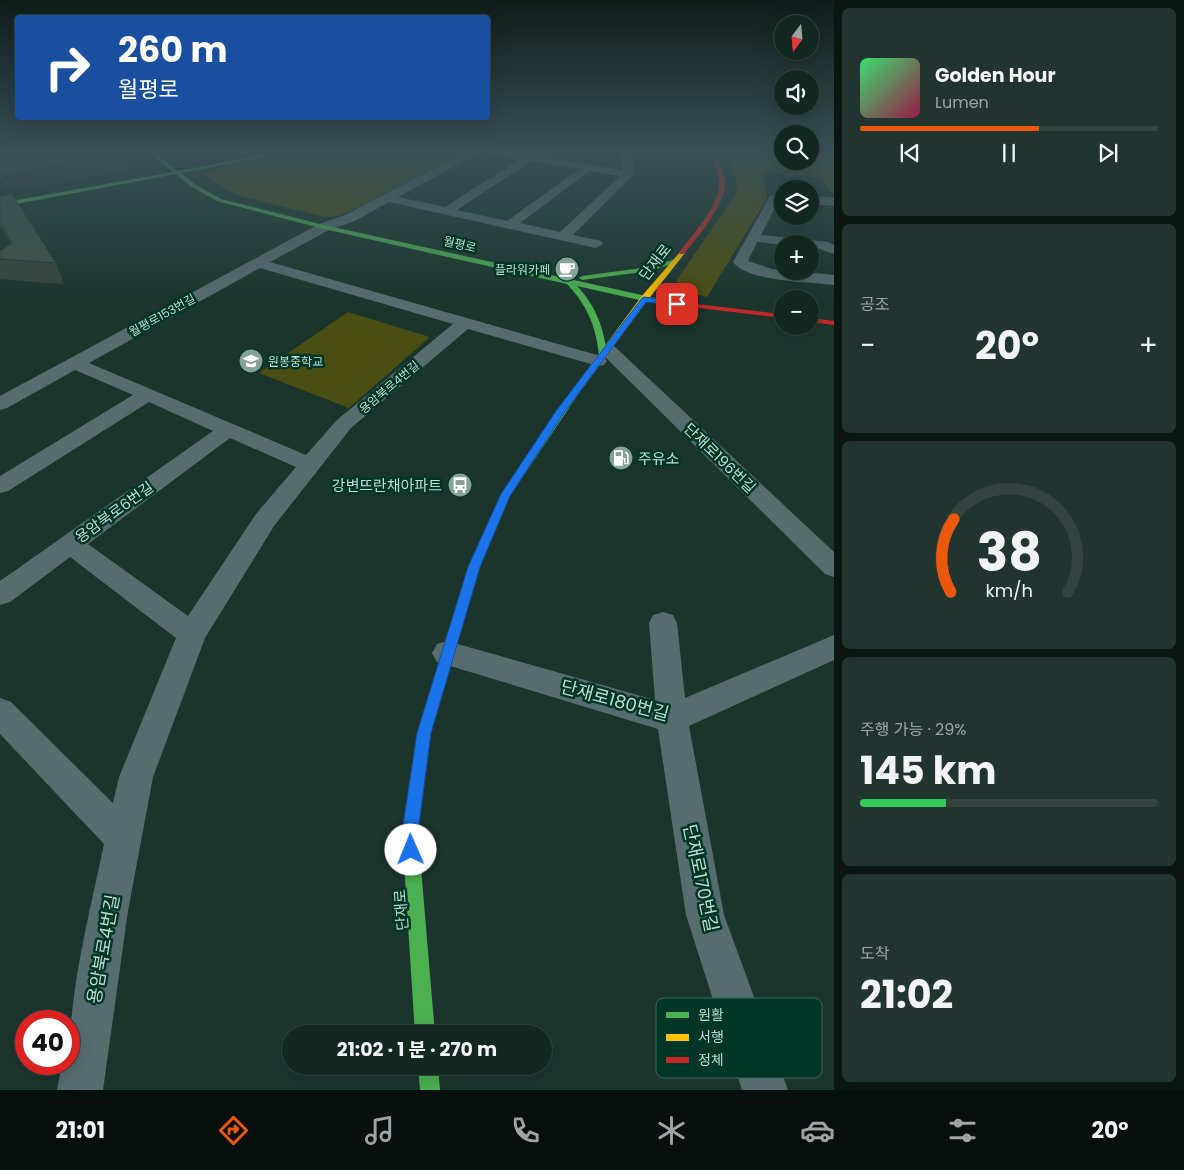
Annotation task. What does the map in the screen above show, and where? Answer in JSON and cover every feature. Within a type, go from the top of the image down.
[{"type":"street","points":[[0,205],[22,201]]},
{"type":"street","name":"월평로","points":[[222,201],[324,227],[644,299],[774,315]]},
{"type":"street","name":"월평로153번길","points":[[0,404],[324,227],[350,218],[381,201]]},
{"type":"street","points":[[399,201],[596,244]]},
{"type":"street","points":[[447,211],[462,201]]},
{"type":"street","points":[[510,225],[543,201]]},
{"type":"street","points":[[563,237],[601,201]]},
{"type":"street","name":"단재로","points":[[425,1025],[410,832],[424,733],[446,653],[474,567],[505,496],[560,412],[644,299],[676,260],[717,201]]},
{"type":"street","points":[[773,201],[740,262],[747,267],[762,272],[834,280]]},
{"type":"street","points":[[820,201],[834,202]]},
{"type":"street","points":[[753,238],[823,245],[834,250]]},
{"type":"street","points":[[563,281],[603,277],[641,270],[676,260]]},
{"type":"street","points":[[258,263],[466,322],[603,355],[600,326],[587,300],[563,281]]},
{"type":"street","points":[[667,271],[675,285]]},
{"type":"street","points":[[691,295],[744,312]]},
{"type":"street","points":[[819,321],[834,323]]},
{"type":"street","name":"용암북로4번길","points":[[80,1090],[109,911],[136,777],[192,634],[265,520],[344,424],[466,322]]},
{"type":"street","name":"단재로196번길","points":[[603,355],[834,567]]},
{"type":"street","points":[[74,363],[310,465]]},
{"type":"street","points":[[0,486],[147,395]]},
{"type":"street","name":"용암북로6번길","points":[[0,595],[228,430]]},
{"type":"street","points":[[70,544],[192,634]]},
{"type":"street","points":[[663,623],[672,718]]},
{"type":"street","name":"단재로180번길","points":[[446,653],[672,718],[834,647]]},
{"type":"street","points":[[0,712],[124,839]]},
{"type":"street","name":"단재로170번길","points":[[672,718],[705,915],[733,998]]},
{"type":"street","points":[[429,1075],[430,1090]]},
{"type":"street","name":"단재로170번길","points":[[761,1078],[765,1090]]},
{"type":"shaded area","points":[[260,201],[371,201],[339,216],[325,217]]},
{"type":"shaded area","points":[[731,201],[765,201],[707,297],[688,292],[676,281]]},
{"type":"shaded area","points":[[348,312],[430,337],[349,408],[259,373]]},
{"type":"building","points":[[0,201],[16,201],[56,263],[0,259],[0,251],[12,243],[0,221]]},
{"type":"traffic: fast","points":[[0,205],[22,201]]},
{"type":"traffic: fast","points":[[222,201],[324,227],[644,299],[674,303]]},
{"type":"traffic: fast","points":[[582,278],[650,269],[676,261]]},
{"type":"traffic: fast","points":[[569,282],[584,299],[594,315],[600,333],[603,355]]},
{"type":"traffic: fast","points":[[424,1025],[410,832],[424,733],[474,567],[505,496],[579,387]]},
{"type":"traffic: fast","points":[[429,1075],[430,1090]]},
{"type":"traffic: slow","points":[[579,387],[644,299],[682,253]]},
{"type":"traffic: jam","points":[[682,253],[708,218],[717,201]]},
{"type":"traffic: jam","points":[[674,303],[774,315]]},
{"type":"traffic: jam","points":[[819,321],[834,323]]},
{"type":"place","name":"플라워카페","points":[[567,269]]},
{"type":"place","name":"원봉중학교","points":[[251,361]]},
{"type":"place","name":"주유소","points":[[621,458]]},
{"type":"place","name":"강변뜨란채아파트","points":[[460,485]]},
{"type":"route","points":[[411,850],[410,832],[424,733],[446,653],[474,567],[505,496],[560,412],[644,299],[677,304]]}]
